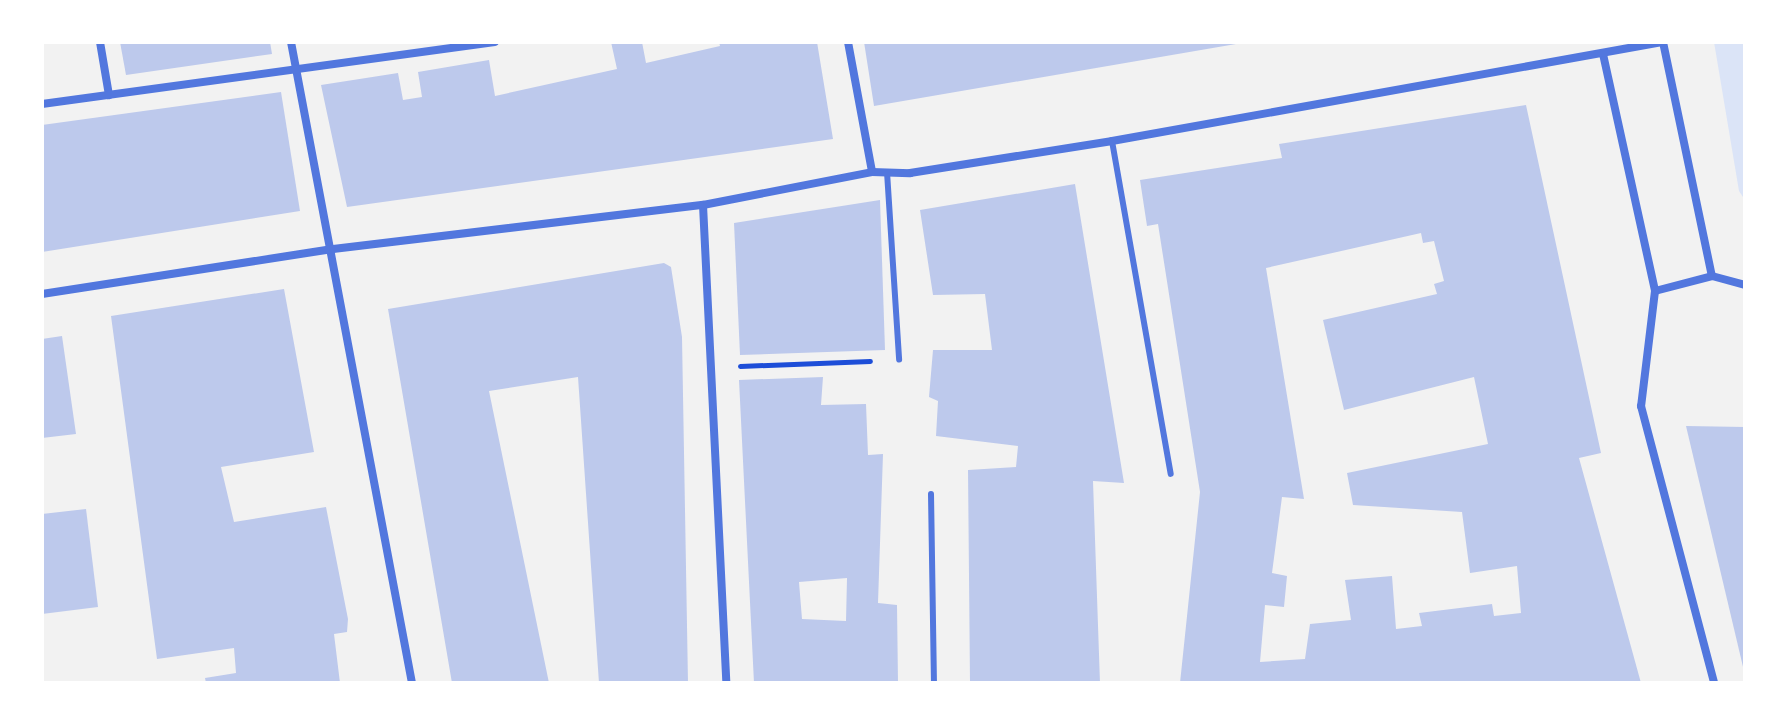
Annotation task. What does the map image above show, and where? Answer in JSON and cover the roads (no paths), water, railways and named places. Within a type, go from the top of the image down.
[{"type":"street","points":[[100,42],[109,95]]},
{"type":"street","points":[[291,42],[333,249],[412,683]]},
{"type":"street","points":[[42,104],[444,46],[495,42]]},
{"type":"street","points":[[848,42],[872,172]]},
{"type":"street","points":[[42,294],[333,249],[703,205],[872,172],[910,173],[1112,141],[1662,42],[1712,276]]},
{"type":"street","points":[[1603,54],[1655,291],[1641,406],[1714,683]]},
{"type":"street","points":[[703,205],[726,683]]},
{"type":"street","points":[[1655,291],[1712,276],[1745,285]]},
{"type":"lane","points":[[1112,141],[1171,474]]},
{"type":"lane","points":[[887,172],[899,360]]},
{"type":"lane","points":[[931,494],[934,683]]}]
